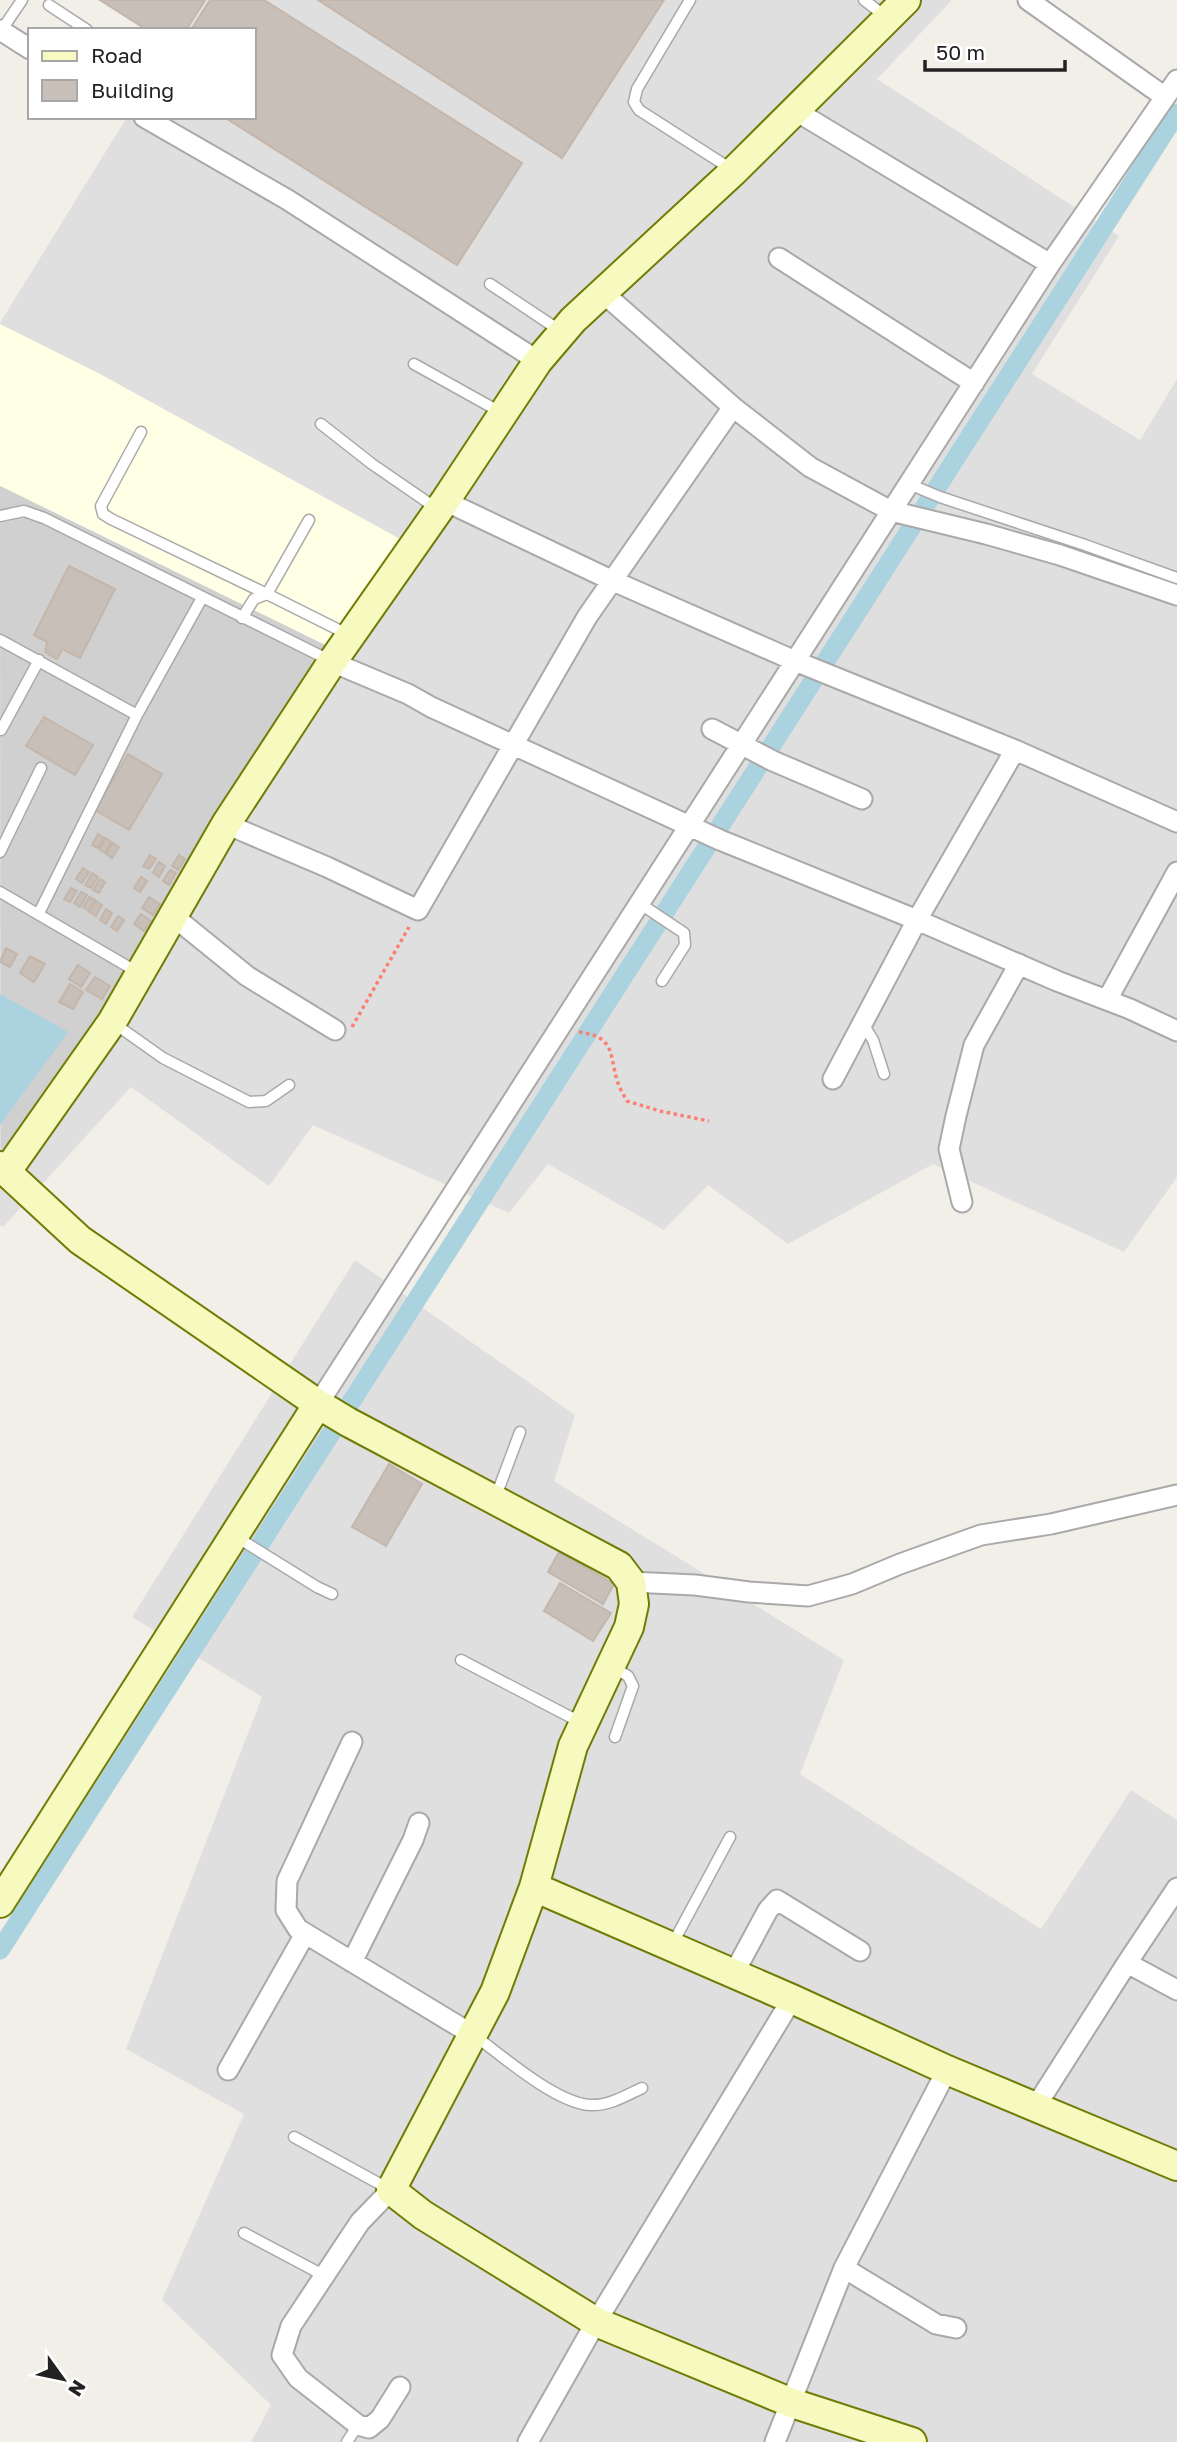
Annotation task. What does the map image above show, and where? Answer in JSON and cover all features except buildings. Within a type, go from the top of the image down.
[{"type":"street","points":[[1028,0],[1165,97]]},
{"type":"street","points":[[400,2387],[380,2420],[369,2428],[352,2434],[298,2378],[282,2355],[291,2326],[360,2222],[391,2190],[495,1992],[534,1887],[573,1746],[629,1627],[634,1604],[631,1582],[619,1566],[333,1413],[80,1240],[4,1168],[112,1022],[226,824],[332,662],[442,506],[538,361],[602,292],[734,171],[897,9]]},
{"type":"street","points":[[1,31],[28,48]]},
{"type":"street","points":[[0,1903],[242,1540],[333,1413],[646,908],[704,833],[748,748],[907,515],[915,487],[974,383],[1050,264],[1177,80]]},
{"type":"street","points":[[796,111],[1050,264]]},
{"type":"street","points":[[147,119],[288,200],[538,361]]},
{"type":"street","points":[[779,258],[974,383]]},
{"type":"street","points":[[602,292],[733,407],[810,467],[907,515],[1060,555],[1177,595]]},
{"type":"street","points":[[226,824],[418,910],[611,580],[733,407]]},
{"type":"street","points":[[442,506],[803,664],[1015,750],[1177,822]]},
{"type":"street","points":[[332,662],[408,694],[704,833],[1177,1031]]},
{"type":"street","points":[[712,729],[773,761],[862,799]]},
{"type":"street","points":[[833,1079],[917,920],[1015,750]]},
{"type":"street","points":[[1107,1000],[1177,872]]},
{"type":"street","points":[[173,916],[247,976],[335,1030]]},
{"type":"street","points":[[962,1202],[949,1149],[956,1116],[974,1045],[1019,964]]},
{"type":"street","points":[[631,1582],[808,1596],[852,1584],[981,1535],[1051,1524],[1177,1495]]},
{"type":"street","points":[[352,1742],[288,1881],[286,1910],[298,1930],[473,2035]]},
{"type":"street","points":[[352,1962],[419,1823]]},
{"type":"street","points":[[534,1887],[792,1998],[947,2070],[1177,2166]]},
{"type":"street","points":[[1037,2106],[1177,1888]]},
{"type":"street","points":[[734,1973],[776,1900],[860,1951]]},
{"type":"street","points":[[228,2070],[305,1934]]},
{"type":"street","points":[[1127,1963],[1177,1990]]},
{"type":"street","points":[[532,2441],[596,2322],[792,1998]]},
{"type":"street","points":[[775,2442],[844,2268],[947,2070]]},
{"type":"street","points":[[391,2190],[424,2215],[596,2322],[792,2403],[912,2442]]},
{"type":"street","points":[[844,2268],[936,2323],[956,2328]]},
{"type":"lane","points":[[1,31],[22,0]]},
{"type":"lane","points":[[690,0],[637,89],[634,102],[639,110],[734,171]]},
{"type":"lane","points":[[864,0],[897,9]]},
{"type":"lane","points":[[49,5],[85,28]]},
{"type":"lane","points":[[490,284],[563,332]]},
{"type":"lane","points":[[414,364],[503,414]]},
{"type":"lane","points":[[321,424],[372,464],[442,506]]},
{"type":"lane","points":[[141,432],[101,506],[103,514],[350,636]]},
{"type":"lane","points":[[915,487],[1177,578]]},
{"type":"lane","points":[[0,516],[24,511],[44,518],[332,662]]},
{"type":"lane","points":[[242,618],[254,599],[267,594],[309,520]]},
{"type":"lane","points":[[39,913],[137,715],[202,598]]},
{"type":"lane","points":[[0,640],[137,715]]},
{"type":"lane","points":[[1,730],[39,660]]},
{"type":"lane","points":[[0,852],[41,768]]},
{"type":"lane","points":[[0,892],[139,974]]},
{"type":"lane","points":[[646,908],[684,933],[685,945],[662,981]]},
{"type":"lane","points":[[112,1022],[163,1058],[249,1102],[266,1101],[289,1085]]},
{"type":"lane","points":[[863,1024],[873,1040],[884,1074]]},
{"type":"lane","points":[[494,1500],[520,1433]]},
{"type":"lane","points":[[242,1540],[332,1594]]},
{"type":"lane","points":[[461,1660],[584,1723]]},
{"type":"lane","points":[[611,1666],[628,1676],[633,1686],[615,1737]]},
{"type":"lane","points":[[671,1947],[730,1837]]},
{"type":"lane","points":[[473,2035],[532,2078],[567,2099],[590,2105],[613,2102],[642,2088]]},
{"type":"lane","points":[[294,2137],[391,2190]]},
{"type":"lane","points":[[244,2233],[325,2276]]},
{"type":"path","points":[[335,1030],[350,1031],[418,910]]},
{"type":"path","points":[[572,1031],[596,1034],[613,1053],[617,1081],[626,1101],[709,1121]]},
{"type":"shaded area","points":[[199,0],[952,0],[877,79],[1119,236],[1032,374],[1140,440],[1177,379],[1177,1177],[1124,1252],[933,1164],[788,1244],[708,1185],[664,1230],[548,1164],[509,1213],[313,1125],[269,1186],[131,1087],[3,1227],[0,1225],[0,323],[126,119],[256,119],[256,28],[182,28]]},
{"type":"shaded area","points":[[0,324],[100,374],[402,540],[327,646],[0,486]]},
{"type":"shaded area","points":[[0,486],[327,646],[136,968],[14,1143],[1,1149]]},
{"type":"shaded area","points":[[355,1260],[575,1415],[554,1481],[844,1660],[800,1774],[1041,1929],[1131,1790],[1177,1820],[1177,2442],[251,2442],[271,2405],[162,2300],[244,2114],[126,2049],[262,1697],[132,1617]]},
{"type":"water","points":[[0,994],[68,1032],[0,1125]]},
{"type":"waterway","points":[[0,1950],[1177,113]]}]
